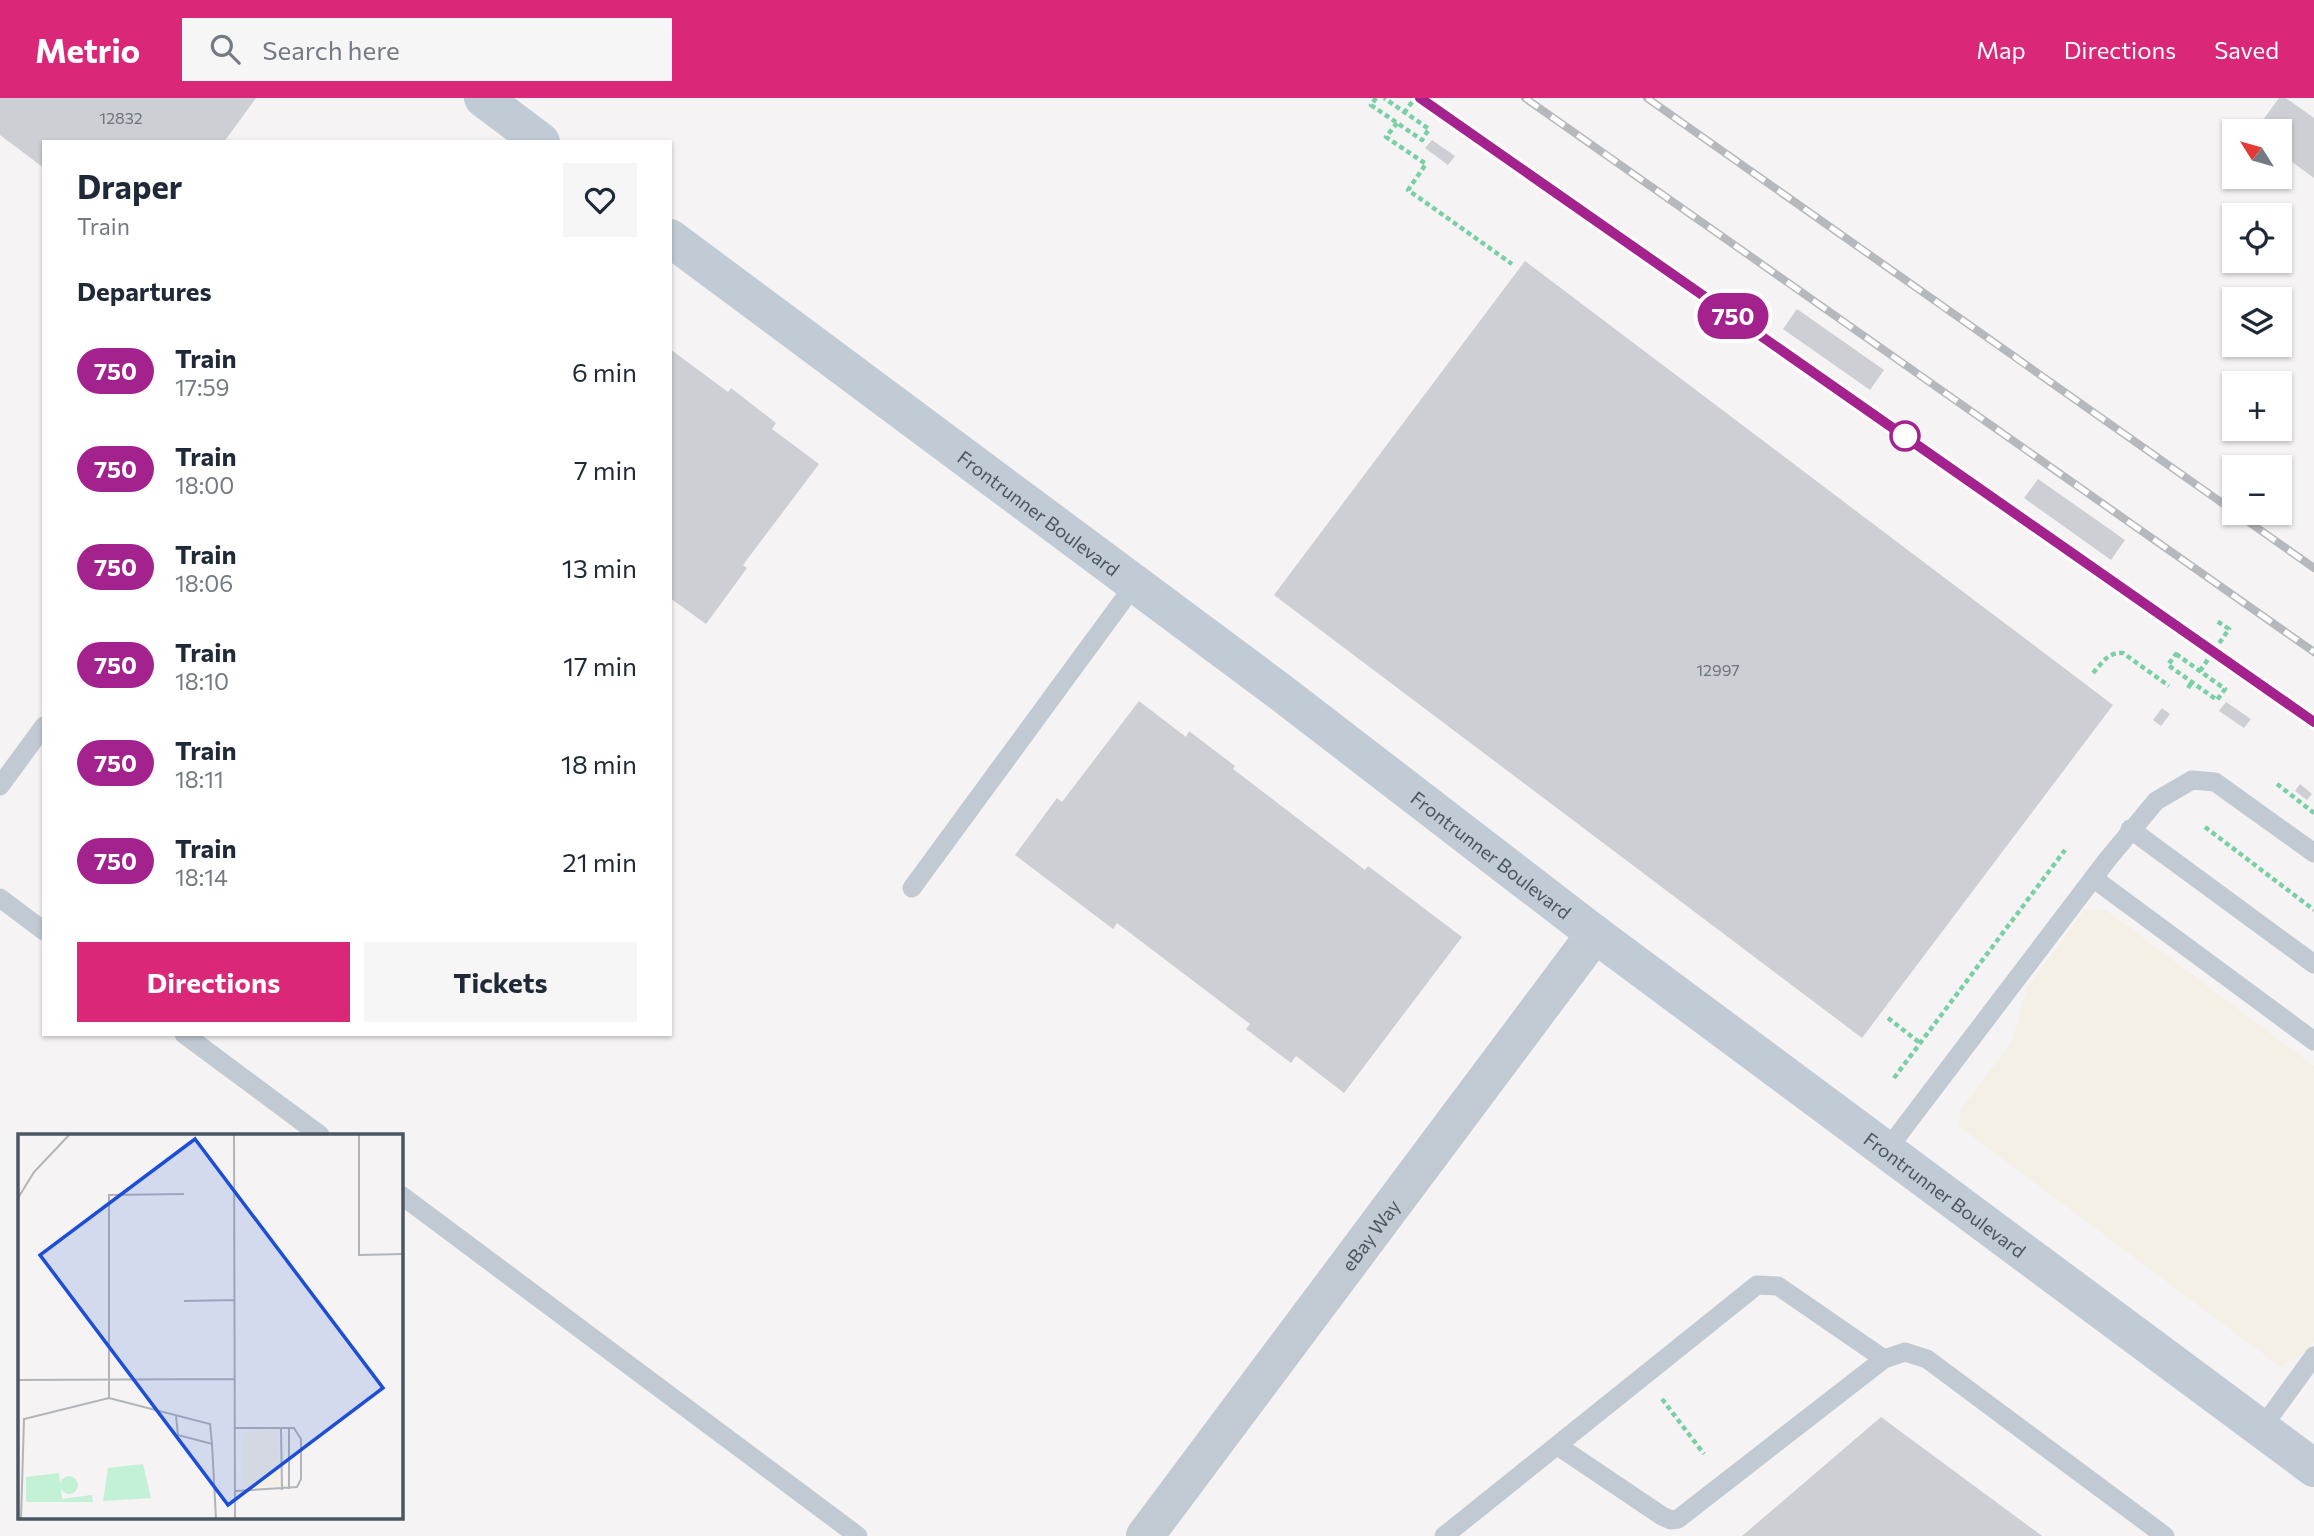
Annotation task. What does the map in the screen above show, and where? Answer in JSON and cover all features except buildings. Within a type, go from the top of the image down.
[{"type":"street","points":[[483,98],[538,140]]},
{"type":"street","name":"Frontrunner Boulevard","points":[[672,239],[1279,691],[1595,934],[2314,1468]]},
{"type":"street","name":"eBay Way","points":[[1145,1536],[1595,934]]},
{"type":"lane","points":[[912,888],[1135,584]]},
{"type":"lane","points":[[0,786],[42,729]]},
{"type":"lane","points":[[1886,1151],[2130,829],[2155,801],[2183,783],[2209,781],[2251,806],[2314,853]]},
{"type":"lane","points":[[2130,829],[2314,964]]},
{"type":"lane","points":[[2093,878],[2314,1041]]},
{"type":"lane","points":[[0,898],[42,929]]},
{"type":"lane","points":[[187,1036],[319,1134]]},
{"type":"lane","points":[[402,1196],[858,1536]]},
{"type":"lane","points":[[1444,1536],[1757,1284],[1778,1286],[1884,1359]]},
{"type":"lane","points":[[1558,1446],[1662,1516],[1675,1520],[1884,1359],[1905,1352],[1927,1359],[2165,1536]]},
{"type":"lane","points":[[2261,1429],[2314,1356]]},
{"type":"path","points":[[1376,98],[1371,105],[1422,140],[1429,129],[1384,98]]},
{"type":"path","points":[[1404,113],[1415,98]]},
{"type":"path","points":[[1397,123],[1386,136],[1426,164],[1408,190],[1512,264]]},
{"type":"path","points":[[2200,671],[2229,629],[2217,621]]},
{"type":"path","points":[[2093,673],[2114,652],[2123,653],[2169,686]]},
{"type":"path","points":[[2176,654],[2200,671],[2225,689],[2217,700],[2168,665],[2176,654]]},
{"type":"path","points":[[2188,688],[2192,682]]},
{"type":"path","points":[[2277,784],[2314,813]]},
{"type":"path","points":[[2205,827],[2314,910]]},
{"type":"path","points":[[1894,1078],[2065,849]]},
{"type":"path","points":[[1888,1018],[1920,1043]]},
{"type":"path","points":[[1656,1392],[1704,1454]]},
{"type":"sand","points":[[2084,910],[2106,910],[2314,1066],[2314,1341],[2306,1352],[2281,1367],[1958,1125],[1962,1108],[2012,1041],[2027,988]]},
{"type":"railway","points":[[1420,98],[2314,722]]},
{"type":"railway","points":[[1525,98],[2314,652]]},
{"type":"railway","points":[[1647,98],[2222,503]]},
{"type":"railway","points":[[2253,525],[2314,568]]},
{"type":"train","name":"750","points":[[1420,98],[2314,722]]}]
